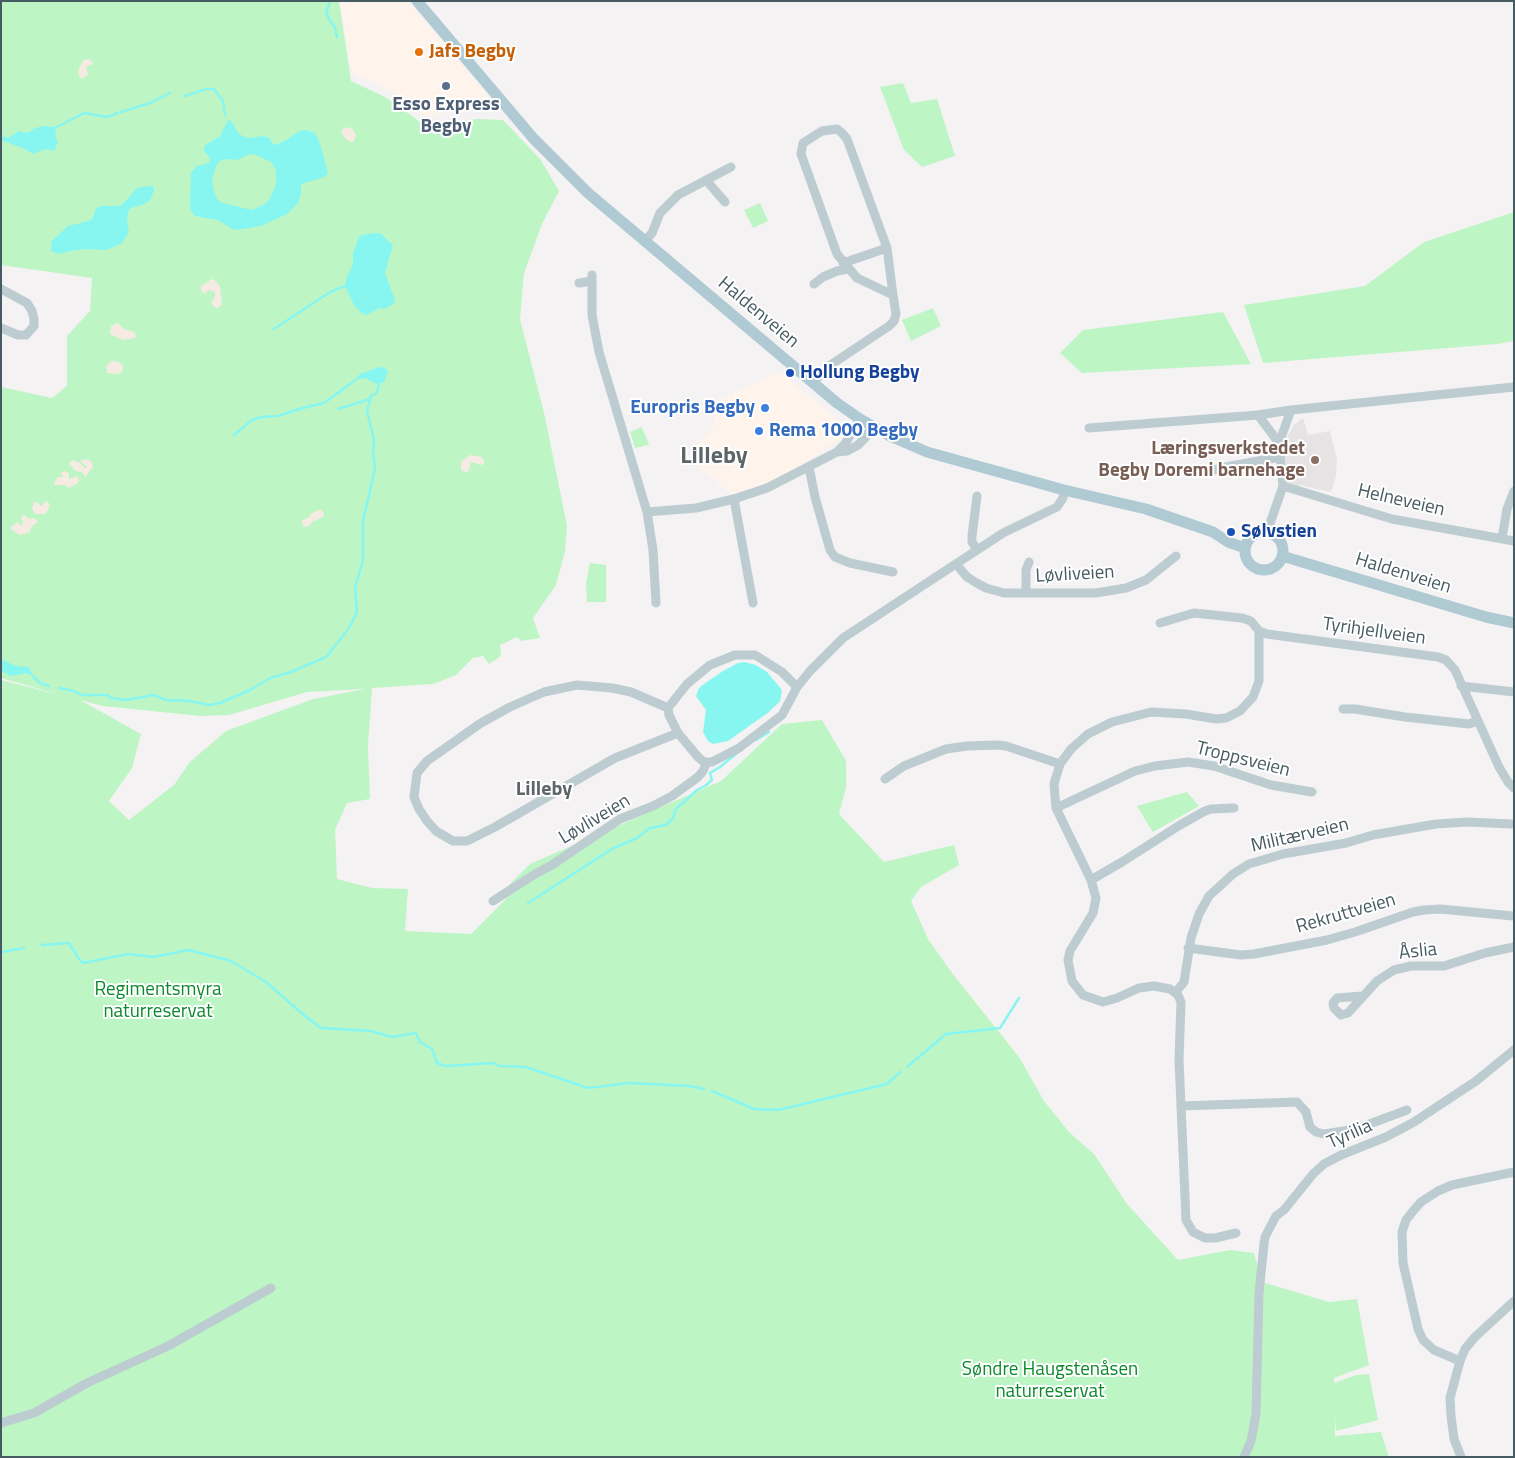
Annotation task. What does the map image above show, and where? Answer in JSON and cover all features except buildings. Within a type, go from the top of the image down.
[{"type":"main road","name":"Haldenveien","points":[[418,1],[533,138],[588,193],[813,383],[860,420],[927,452],[1064,490],[1146,509],[1213,532],[1228,542],[1245,548]]},
{"type":"main road","points":[[1267,532],[1278,538],[1283,550],[1282,556],[1275,567],[1262,570],[1249,563],[1245,556],[1245,548],[1247,541],[1252,535],[1267,532]]},
{"type":"main road","name":"Haldenveien","points":[[1282,556],[1486,617],[1514,623]]},
{"type":"street","points":[[813,383],[830,366],[889,326],[894,321],[896,314],[887,248],[846,139],[837,130],[822,131],[803,143],[802,154],[837,254],[857,278],[893,295]]},
{"type":"street","points":[[645,241],[652,233],[660,213],[678,195],[730,167]]},
{"type":"street","points":[[706,180],[724,202]]},
{"type":"street","points":[[814,284],[823,277],[887,248]]},
{"type":"street","points":[[579,283],[592,278],[592,315],[599,352],[647,512],[653,550],[656,603]]},
{"type":"street","points":[[1,289],[26,303],[32,311],[34,319],[34,326],[26,335],[18,335],[1,328]]},
{"type":"street","points":[[1089,428],[1258,415],[1514,387]]},
{"type":"street","points":[[1278,443],[1291,410]]},
{"type":"street","points":[[1258,415],[1278,443],[1283,486],[1267,532]]},
{"type":"street","points":[[647,512],[696,508],[734,499],[767,488],[837,452],[845,444],[860,420]]},
{"type":"street","points":[[837,452],[847,451],[858,445],[872,427]]},
{"type":"street","points":[[1205,472],[1280,457]]},
{"type":"street","points":[[809,467],[815,498],[830,550],[835,557],[850,563],[893,572]]},
{"type":"street","name":"Helneveien","points":[[1283,486],[1392,519],[1514,540]]},
{"type":"street","points":[[797,687],[782,672],[755,655],[735,655],[710,665],[687,684],[668,708],[670,719],[678,733],[698,757],[707,762],[712,762],[739,748],[782,715],[797,687],[843,638],[976,550],[1017,526],[1058,508],[1063,498],[1064,490]]},
{"type":"street","points":[[1502,538],[1507,509],[1514,491]]},
{"type":"street","points":[[976,550],[972,542],[972,536],[977,496]]},
{"type":"street","points":[[734,499],[753,604]]},
{"type":"street","name":"Løvliveien","points":[[956,564],[967,577],[986,588],[1004,593],[1096,593],[1126,588],[1146,580],[1176,556]]},
{"type":"street","name":"Løvliveien","points":[[1026,593],[1026,570],[1029,562]]},
{"type":"street","name":"Tyrihjellveien","points":[[1160,623],[1186,615],[1204,614],[1248,619],[1259,631],[1267,634],[1438,657],[1451,665],[1499,767],[1514,788]]},
{"type":"street","points":[[1236,1233],[1215,1238],[1205,1238],[1193,1232],[1187,1224],[1179,1039],[1181,1002],[1176,992],[1163,987],[1144,987],[1103,1002],[1086,996],[1075,987],[1070,977],[1068,960],[1070,951],[1093,913],[1096,898],[1091,880],[1056,808],[1054,784],[1060,764],[1071,749],[1083,738],[1098,729],[1125,718],[1151,712],[1162,712],[1216,719],[1226,718],[1240,711],[1253,697],[1259,681],[1259,631]]},
{"type":"street","points":[[668,708],[631,692],[612,688],[577,685],[544,692],[510,707],[481,723],[427,761],[417,773],[414,797],[419,809],[436,831],[453,841],[467,841],[495,828],[615,758],[678,733]]},
{"type":"street","points":[[1461,686],[1514,692]]},
{"type":"street","points":[[1343,709],[1469,724],[1477,721]]},
{"type":"street","points":[[885,779],[904,766],[946,749],[967,746],[1006,746],[1060,764]]},
{"type":"street","name":"Løvliveien","points":[[493,901],[620,819],[672,796],[698,777],[707,762]]},
{"type":"street","name":"Troppsveien","points":[[1056,808],[1135,771],[1155,766],[1188,762],[1214,766],[1271,785],[1312,792]]},
{"type":"street","points":[[1091,880],[1205,811],[1234,808]]},
{"type":"street","name":"Militærveien","points":[[1176,992],[1184,982],[1188,948],[1199,914],[1209,896],[1232,874],[1249,864],[1283,854],[1346,844],[1402,829],[1468,822],[1512,824]]},
{"type":"street","name":"Rekruttveien","points":[[1188,948],[1240,955],[1254,954],[1327,940],[1424,910],[1513,916]]},
{"type":"street","name":"Åslia","points":[[1362,996],[1377,981],[1394,970],[1411,966],[1444,966],[1514,946]]},
{"type":"street","name":"Tyrilia","points":[[1244,1457],[1251,1441],[1256,1414],[1260,1293],[1265,1236],[1276,1216],[1284,1210],[1313,1174],[1324,1164],[1386,1137],[1414,1122],[1476,1081],[1514,1050]]},
{"type":"street","points":[[1181,1106],[1297,1102],[1306,1112],[1310,1127],[1316,1132],[1324,1134],[1356,1129],[1407,1110]]},
{"type":"street","points":[[1460,1362],[1434,1350],[1423,1340],[1418,1329],[1403,1263],[1402,1232],[1406,1220],[1413,1210],[1421,1202],[1438,1191],[1452,1185],[1514,1172]]},
{"type":"street","points":[[1,1423],[34,1413],[87,1383],[168,1346],[271,1288]]},
{"type":"street","points":[[1461,1457],[1454,1439],[1450,1398],[1460,1362],[1465,1350],[1475,1337],[1514,1301]]},
{"type":"shaded area","points":[[340,1],[407,1],[500,109],[490,112],[450,109],[426,118],[393,92],[368,79],[356,77],[351,67]]},
{"type":"shaded area","points":[[780,372],[846,426],[850,432],[798,467],[769,482],[733,495],[687,457],[715,425],[709,404]]},
{"type":"shaded area","points":[[1303,418],[1308,435],[1330,431],[1337,460],[1336,476],[1331,492],[1300,485],[1295,488],[1288,483],[1285,455],[1287,437],[1294,425]]},
{"type":"green space","points":[[1,1],[339,1],[351,81],[387,98],[424,125],[478,119],[503,120],[540,159],[559,191],[542,224],[524,273],[520,319],[545,417],[567,526],[565,551],[556,585],[533,618],[540,638],[521,641],[517,637],[500,645],[501,656],[489,664],[483,656],[473,658],[456,675],[433,684],[372,688],[368,746],[370,799],[347,803],[335,830],[337,879],[372,888],[408,889],[405,931],[471,934],[507,898],[509,885],[530,864],[721,781],[782,724],[822,720],[846,761],[846,787],[839,814],[884,862],[954,845],[959,865],[921,887],[911,901],[928,939],[952,973],[1019,1057],[1044,1101],[1069,1132],[1094,1154],[1127,1204],[1178,1260],[1230,1250],[1254,1253],[1262,1282],[1329,1302],[1357,1299],[1369,1365],[1334,1378],[1334,1383],[1356,1375],[1369,1374],[1378,1420],[1336,1431],[1335,1417],[1335,1436],[1381,1432],[1389,1457],[1,1457],[1,680],[64,696],[1,678],[1,387],[52,398],[67,386],[67,336],[90,311],[92,278],[1,265]],"holes":[[[365,689],[313,699],[226,731],[190,762],[174,785],[129,820],[109,801],[132,768],[141,734],[80,700],[103,706],[200,716],[229,715],[307,692]]]},
{"type":"green space","points":[[903,83],[911,103],[937,99],[955,156],[922,167],[904,150],[880,87]]},
{"type":"green space","points":[[760,203],[768,221],[753,228],[744,210]]},
{"type":"green space","points":[[1514,212],[1514,341],[1497,344],[1263,363],[1244,305],[1365,286],[1424,242]]},
{"type":"green space","points":[[933,308],[941,326],[911,341],[902,320]]},
{"type":"green space","points":[[1223,312],[1251,364],[1082,373],[1060,353],[1083,330]]},
{"type":"green space","points":[[642,427],[649,445],[635,448],[630,432]]},
{"type":"green space","points":[[590,563],[606,565],[606,602],[587,602],[586,583]]},
{"type":"green space","points":[[1187,792],[1199,806],[1153,832],[1137,806]]},
{"type":"sand","points":[[89,59],[93,64],[86,67],[88,75],[81,79],[78,73],[80,66],[84,60]]},
{"type":"sand","points":[[346,127],[352,129],[356,135],[354,141],[347,140],[342,134],[341,131]]},
{"type":"sand","points":[[212,279],[220,287],[222,304],[218,308],[214,307],[211,302],[215,292],[209,290],[204,294],[201,290],[201,286]]},
{"type":"sand","points":[[118,323],[124,329],[134,332],[135,338],[123,340],[110,334],[111,326]]},
{"type":"sand","points":[[111,361],[119,362],[123,365],[120,374],[107,373],[106,366]]},
{"type":"sand","points":[[470,455],[482,457],[485,463],[482,465],[471,462],[469,471],[465,472],[461,470],[461,462]]},
{"type":"sand","points":[[84,459],[91,461],[93,467],[85,477],[83,473],[74,470],[69,463],[73,460],[85,468],[87,467],[80,461]]},
{"type":"sand","points":[[64,471],[69,473],[69,479],[77,476],[78,483],[69,488],[65,485],[55,485],[54,483],[58,477],[63,477],[61,473]]},
{"type":"sand","points":[[46,501],[50,504],[47,512],[35,514],[32,509],[34,502],[41,506]]},
{"type":"sand","points":[[318,510],[324,513],[323,517],[312,522],[308,527],[303,526],[302,520]]},
{"type":"sand","points":[[24,514],[29,519],[34,518],[38,522],[31,527],[30,532],[20,535],[12,530],[11,527],[17,522],[22,526],[23,522],[21,519]]},
{"type":"water","points":[[228,120],[231,121],[239,134],[250,138],[263,136],[269,138],[276,145],[299,131],[306,130],[315,133],[320,143],[328,174],[322,178],[301,184],[301,194],[298,203],[287,214],[261,226],[237,230],[218,220],[195,216],[190,208],[191,173],[197,166],[209,163],[210,158],[204,151],[204,146],[220,136]],"holes":[[[254,154],[271,162],[276,170],[276,185],[265,204],[252,210],[223,203],[217,199],[212,181],[216,166],[220,161],[227,159],[238,160],[247,155]]]},
{"type":"water","points":[[54,127],[56,130],[55,135],[58,142],[54,151],[46,149],[33,154],[1,140],[1,136],[8,138],[19,131],[27,133],[35,128]]},
{"type":"water","points":[[153,186],[154,190],[151,199],[145,204],[131,208],[128,212],[127,223],[129,232],[122,243],[107,250],[86,249],[58,254],[51,251],[51,242],[68,226],[92,220],[98,207],[119,206],[123,204],[137,188]]},
{"type":"water","points":[[380,233],[393,245],[385,273],[395,300],[393,304],[385,309],[380,308],[366,315],[361,313],[354,305],[345,286],[347,276],[353,265],[353,253],[359,237]]},
{"type":"water","points":[[380,367],[385,368],[388,372],[384,382],[379,384],[362,378],[354,380],[360,374]]},
{"type":"water","points":[[1,659],[16,666],[29,667],[33,676],[27,673],[11,676],[1,671]]},
{"type":"water","points":[[744,662],[756,665],[767,672],[782,690],[780,701],[769,712],[728,741],[713,744],[708,741],[703,732],[706,710],[696,696],[698,690],[723,671]]},
{"type":"waterway","points":[[330,1],[326,14],[335,28],[337,37]]},
{"type":"waterway","points":[[185,96],[206,89],[214,89],[223,101],[225,115]]},
{"type":"waterway","points":[[121,112],[150,103],[170,93]]},
{"type":"waterway","points":[[55,128],[84,113],[107,117],[118,113]]},
{"type":"waterway","points":[[274,329],[330,292],[345,286]]},
{"type":"waterway","points":[[234,435],[252,420],[261,417],[278,416],[324,403],[354,381]]},
{"type":"waterway","points":[[59,688],[83,695],[108,695],[111,698],[126,700],[154,695],[166,700],[190,701],[209,705],[220,703],[250,690],[270,678],[291,672],[326,657],[349,628],[357,612],[355,587],[363,560],[363,521],[375,469],[374,440],[367,411],[371,396],[377,393],[379,384]]},
{"type":"waterway","points":[[338,409],[370,399]]},
{"type":"waterway","points":[[33,676],[40,683],[49,686]]},
{"type":"waterway","points":[[756,740],[769,732]]},
{"type":"waterway","points":[[528,903],[612,849],[637,838],[650,828],[666,825],[673,818],[676,809],[697,790],[712,780],[710,773],[737,753]]},
{"type":"waterway","points":[[42,945],[69,943],[83,963],[128,954],[154,957],[188,950],[231,961],[266,982],[321,1028],[371,1031],[392,1037],[416,1033],[420,1042],[432,1049],[437,1063],[445,1066],[494,1063],[500,1066],[526,1067],[588,1088],[629,1083],[689,1086],[704,1089]]},
{"type":"waterway","points":[[1,952],[24,948]]},
{"type":"waterway","points":[[907,1067],[946,1034],[1000,1028],[1019,998]]},
{"type":"waterway","points":[[712,1091],[754,1109],[778,1110],[887,1084],[900,1072]]},
{"type":"place","name":"Jafs Begby","points":[[419,52]]},
{"type":"place","name":"Esso Express Begby","points":[[446,86]]},
{"type":"place","name":"Hollung Begby","points":[[790,373]]},
{"type":"place","name":"Europris Begby","points":[[765,408]]},
{"type":"place","name":"Rema 1000 Begby","points":[[759,431]]},
{"type":"place","name":"Læringsverkstedet Begby Doremi barnehage","points":[[1315,460]]},
{"type":"place","name":"Sølvstien","points":[[1231,532]]},
{"type":"district","name":"Lilleby","points":[[714,457]]},
{"type":"district","name":"Lilleby","points":[[544,790]]},
{"type":"park label","name":"Regimentsmyra naturreservat","points":[[158,1001]]},
{"type":"park label","name":"Søndre Haugstenåsen naturreservat","points":[[1050,1381]]}]
